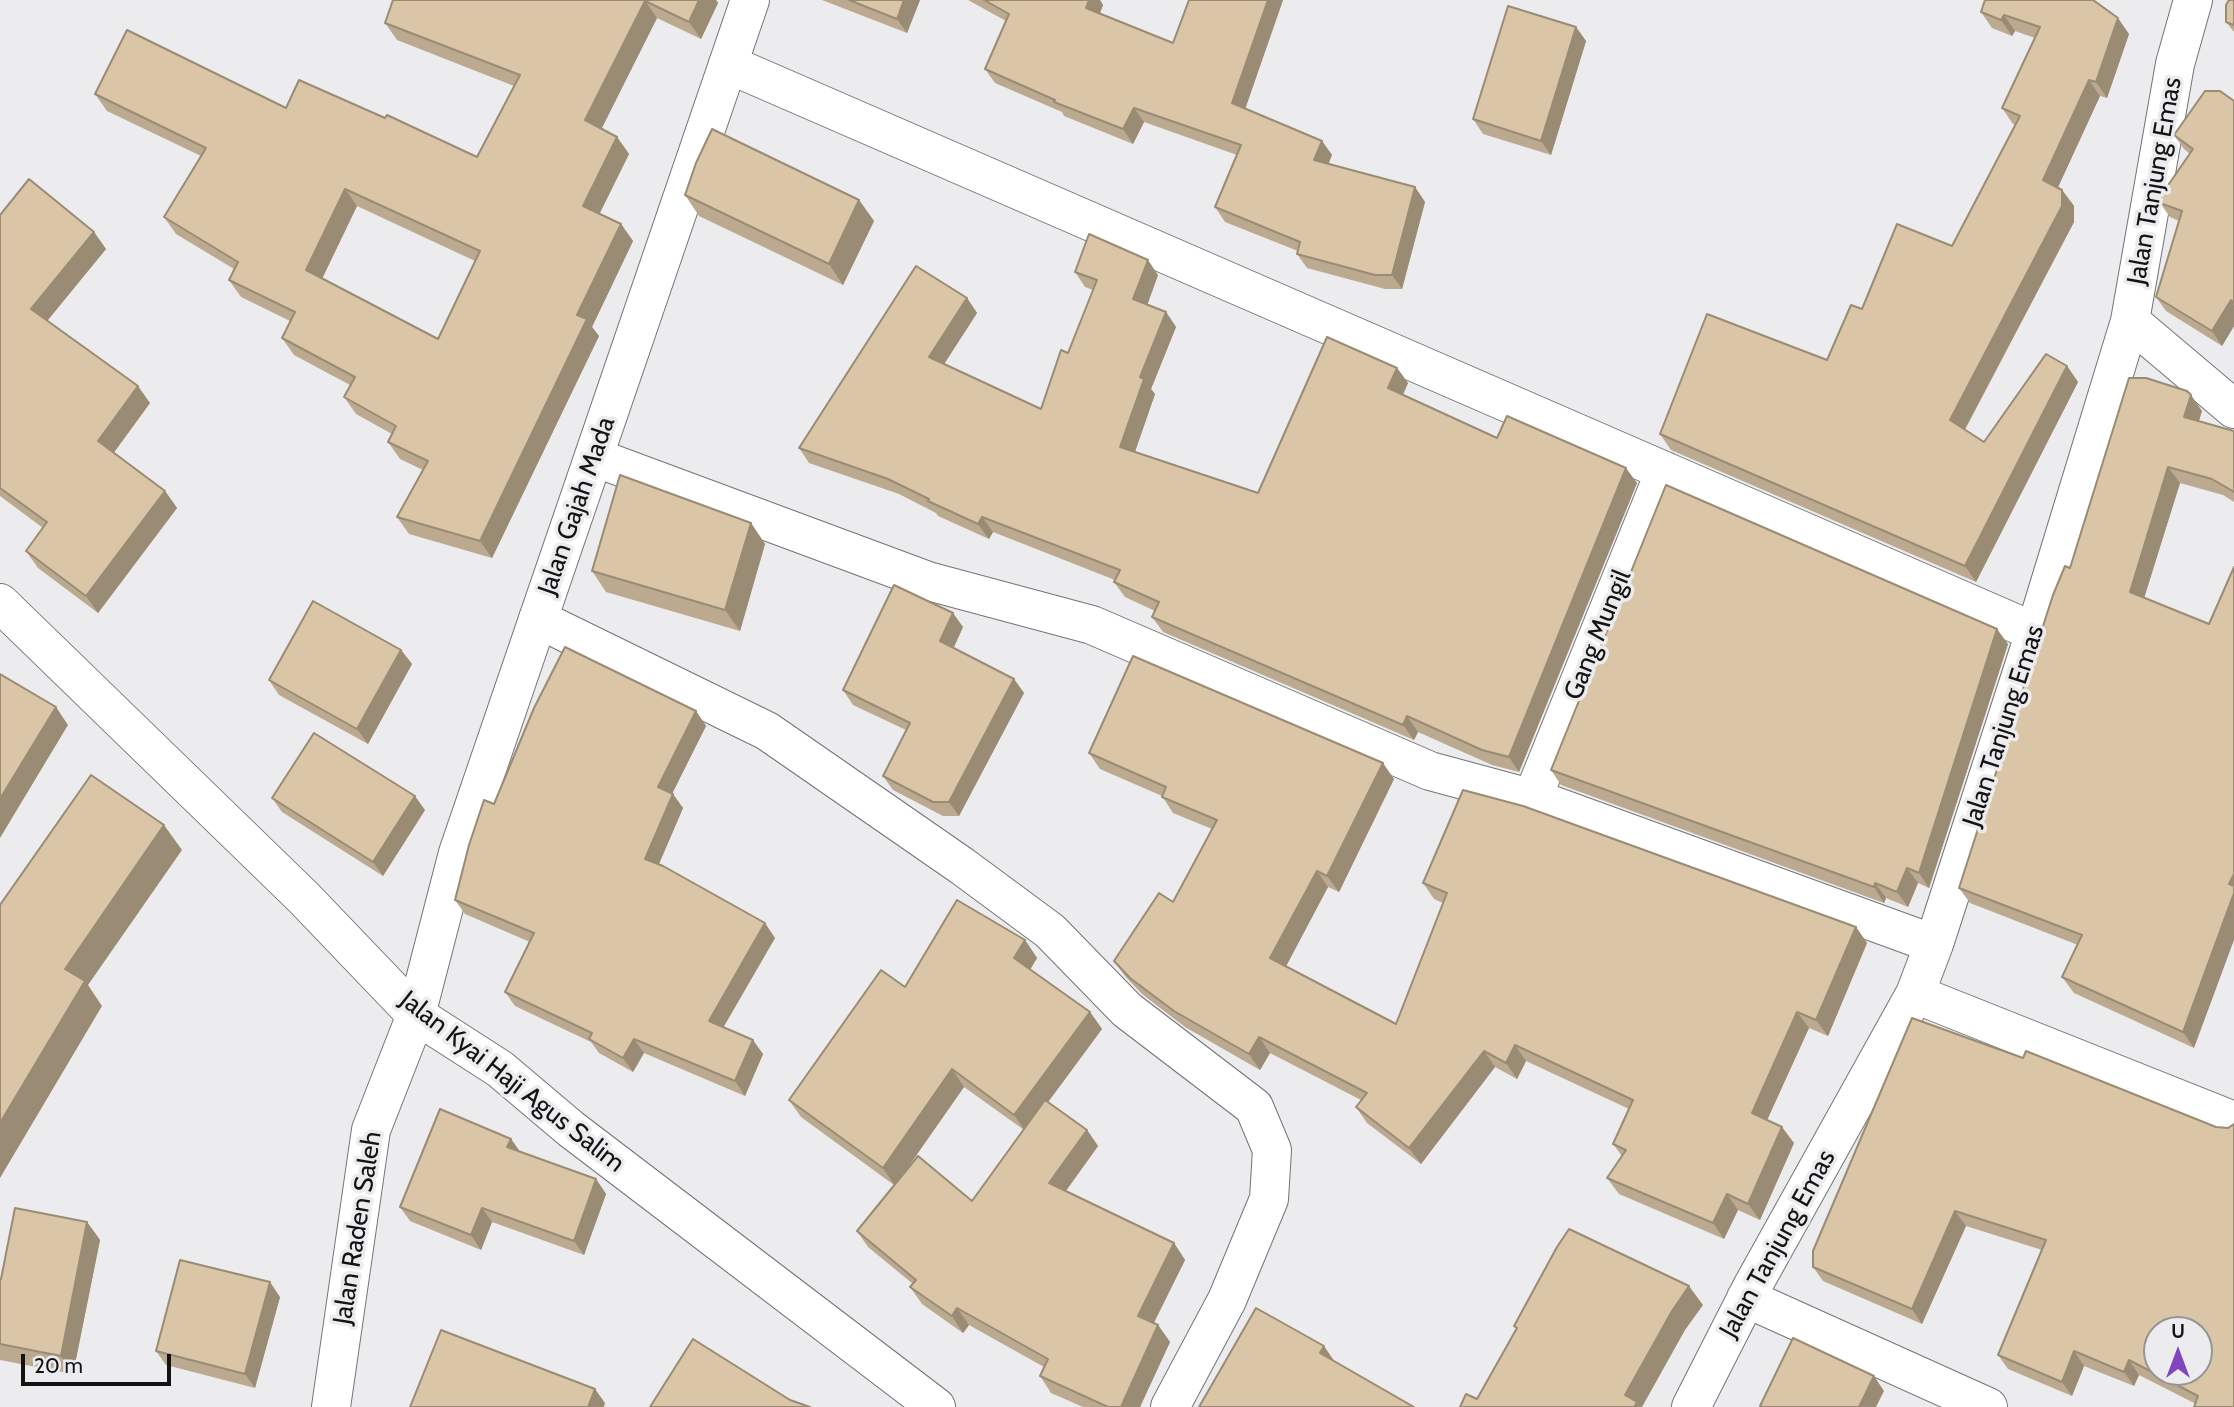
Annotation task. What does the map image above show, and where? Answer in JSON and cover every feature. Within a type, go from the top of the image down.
[{"type":"street","name":"Jalan Gajah Mada","points":[[416,1015],[458,853],[750,0]]},
{"type":"street","name":"Jalan Tanjung Emas","points":[[1692,1407],[1746,1298],[1915,994],[1934,944],[2035,632],[2130,321],[2175,64],[2193,0]]},
{"type":"street","points":[[728,64],[2035,632]]},
{"type":"street","points":[[2130,321],[2234,409]]},
{"type":"street","points":[[594,457],[928,581],[1092,625],[1430,771],[1532,799],[1934,944]]},
{"type":"street","name":"Gang Mungil","points":[[1532,799],[1665,471]]},
{"type":"street","name":"Jalan Kyai Haji Agus Salim","points":[[0,603],[304,898],[416,1015],[500,1069],[571,1129],[936,1407]]},
{"type":"street","points":[[538,619],[767,732],[962,866],[1050,931],[1126,1010],[1254,1107],[1272,1150],[1269,1199],[1227,1300],[1170,1407]]},
{"type":"street","points":[[1915,994],[2234,1121]]},
{"type":"street","name":"Jalan Raden Saleh","points":[[331,1407],[371,1130],[416,1015]]},
{"type":"street","points":[[1746,1298],[1988,1407]]},
{"type":"building","points":[[393,0],[699,0],[689,22],[645,1],[585,120],[617,137],[583,206],[621,224],[577,315],[587,319],[480,541],[397,517],[428,461],[388,442],[396,426],[344,397],[355,377],[282,338],[295,312],[229,280],[238,262],[164,217],[206,148],[95,94],[127,30],[286,108],[299,80],[385,118],[387,115],[477,157],[520,75],[385,23]],"holes":[[[345,189],[480,251],[438,339],[306,270]]]},
{"type":"building","points":[[849,0],[904,0],[897,19]]},
{"type":"building","points":[[984,0],[1089,0],[1086,8],[1173,43],[1189,0],[1268,0],[1232,103],[1322,141],[1314,160],[1415,187],[1392,275],[1375,275],[1297,254],[1300,242],[1215,207],[1241,145],[1134,108],[1123,129],[1054,102],[1055,100],[985,69],[1009,14]]},
{"type":"building","points":[[1985,0],[2093,0],[2118,18],[2096,82],[2089,80],[2043,180],[2062,190],[2062,206],[1950,420],[1984,442],[2046,354],[2067,366],[1965,566],[1660,434],[1707,314],[1827,360],[1851,305],[1862,309],[1897,224],[1952,246],[2020,116],[2002,108],[2040,27],[2004,15],[2001,20],[1981,12]]},
{"type":"building","points":[[2229,0],[2234,0],[2234,25],[2226,22],[2226,5]]},
{"type":"building","points":[[1508,6],[1576,27],[1541,141],[1473,119]]},
{"type":"building","points":[[2205,91],[2220,91],[2234,101],[2234,303],[2231,300],[2212,331],[2156,297],[2182,211],[2160,203],[2162,194],[2193,149],[2174,135]]},
{"type":"building","points":[[712,129],[859,200],[829,264],[685,195]]},
{"type":"building","points":[[29,179],[94,232],[31,309],[138,386],[98,441],[165,491],[86,596],[26,551],[47,522],[0,488],[0,215]]},
{"type":"building","points":[[1089,234],[1148,260],[1133,299],[1166,312],[1140,377],[1144,379],[1120,447],[1258,493],[1327,337],[1397,368],[1388,388],[1497,438],[1507,416],[1626,468],[1509,757],[1482,750],[1407,716],[1403,725],[1152,617],[1159,602],[1114,582],[1120,570],[982,517],[978,524],[888,479],[799,448],[916,266],[967,298],[929,357],[1041,409],[1061,350],[1068,353],[1097,280],[1075,272]]},
{"type":"building","points":[[2129,378],[2146,378],[2187,391],[2191,395],[2184,417],[2234,431],[2234,492],[2212,479],[2168,467],[2130,592],[2209,624],[2234,567],[2234,874],[2229,884],[2234,886],[2234,893],[2183,1032],[2062,977],[2082,935],[1959,888],[2053,595],[2065,566],[2070,568]]},
{"type":"building","points":[[620,475],[751,523],[725,610],[592,571]]},
{"type":"building","points":[[1666,485],[1997,629],[1919,873],[1907,868],[1897,892],[1875,883],[1874,887],[1551,770]]},
{"type":"building","points":[[894,585],[953,613],[940,641],[1014,679],[949,802],[933,802],[883,776],[910,723],[843,690]]},
{"type":"building","points":[[313,601],[401,650],[357,729],[269,680]]},
{"type":"building","points":[[565,647],[696,711],[658,787],[673,794],[645,859],[663,866],[765,923],[709,1021],[753,1040],[735,1081],[634,1039],[623,1058],[589,1039],[592,1033],[505,992],[534,933],[455,900],[484,800],[494,804],[534,708]]},
{"type":"building","points":[[1133,656],[1383,763],[1327,876],[1317,871],[1270,958],[1396,1024],[1447,893],[1423,883],[1463,790],[1523,806],[1856,927],[1816,1020],[1797,1012],[1752,1113],[1782,1127],[1748,1204],[1727,1194],[1713,1223],[1607,1178],[1626,1150],[1613,1144],[1633,1100],[1515,1045],[1506,1063],[1484,1051],[1409,1148],[1356,1107],[1367,1093],[1259,1037],[1249,1054],[1174,1011],[1130,978],[1114,961],[1159,893],[1173,902],[1217,820],[1162,797],[1166,787],[1089,753]]},
{"type":"building","points":[[0,674],[56,707],[0,799]]},
{"type":"building","points":[[314,733],[415,796],[373,862],[272,798]]},
{"type":"building","points":[[91,775],[164,825],[65,969],[85,981],[0,1123],[0,905]]},
{"type":"building","points":[[957,900],[1025,940],[1014,958],[1090,1012],[1014,1115],[952,1069],[883,1168],[789,1100],[881,970],[905,987]]},
{"type":"building","points":[[1912,1018],[2023,1058],[2026,1051],[2216,1127],[2228,1128],[2234,1124],[2234,1407],[2194,1407],[2198,1396],[2179,1386],[2213,1386],[2213,1316],[2143,1316],[2143,1367],[2129,1360],[2124,1372],[2074,1351],[2062,1382],[1998,1355],[2046,1240],[1955,1211],[1912,1309],[1813,1267],[1813,1251]]},
{"type":"building","points":[[1045,1100],[1087,1130],[1049,1183],[1174,1243],[1138,1316],[1158,1325],[1121,1407],[1108,1407],[1040,1376],[1048,1359],[957,1308],[952,1316],[910,1287],[916,1280],[857,1231],[918,1156],[972,1201]]},
{"type":"building","points":[[440,1109],[511,1139],[507,1147],[596,1179],[574,1241],[482,1208],[471,1235],[400,1207]]},
{"type":"building","points":[[15,1208],[87,1222],[61,1356],[0,1344],[0,1279]]},
{"type":"building","points":[[1569,1229],[1689,1286],[1625,1395],[1637,1402],[1634,1407],[1460,1407],[1466,1394],[1477,1399],[1517,1328],[1514,1326]]},
{"type":"building","points":[[180,1260],[270,1282],[245,1374],[156,1351]]},
{"type":"building","points":[[1256,1308],[1324,1346],[1320,1353],[1414,1407],[1199,1407]]},
{"type":"building","points":[[441,1330],[595,1389],[588,1407],[410,1407]]},
{"type":"building","points":[[1793,1338],[1874,1376],[1859,1407],[1760,1406]]},
{"type":"building","points":[[693,1339],[790,1400],[810,1407],[650,1407]]}]
